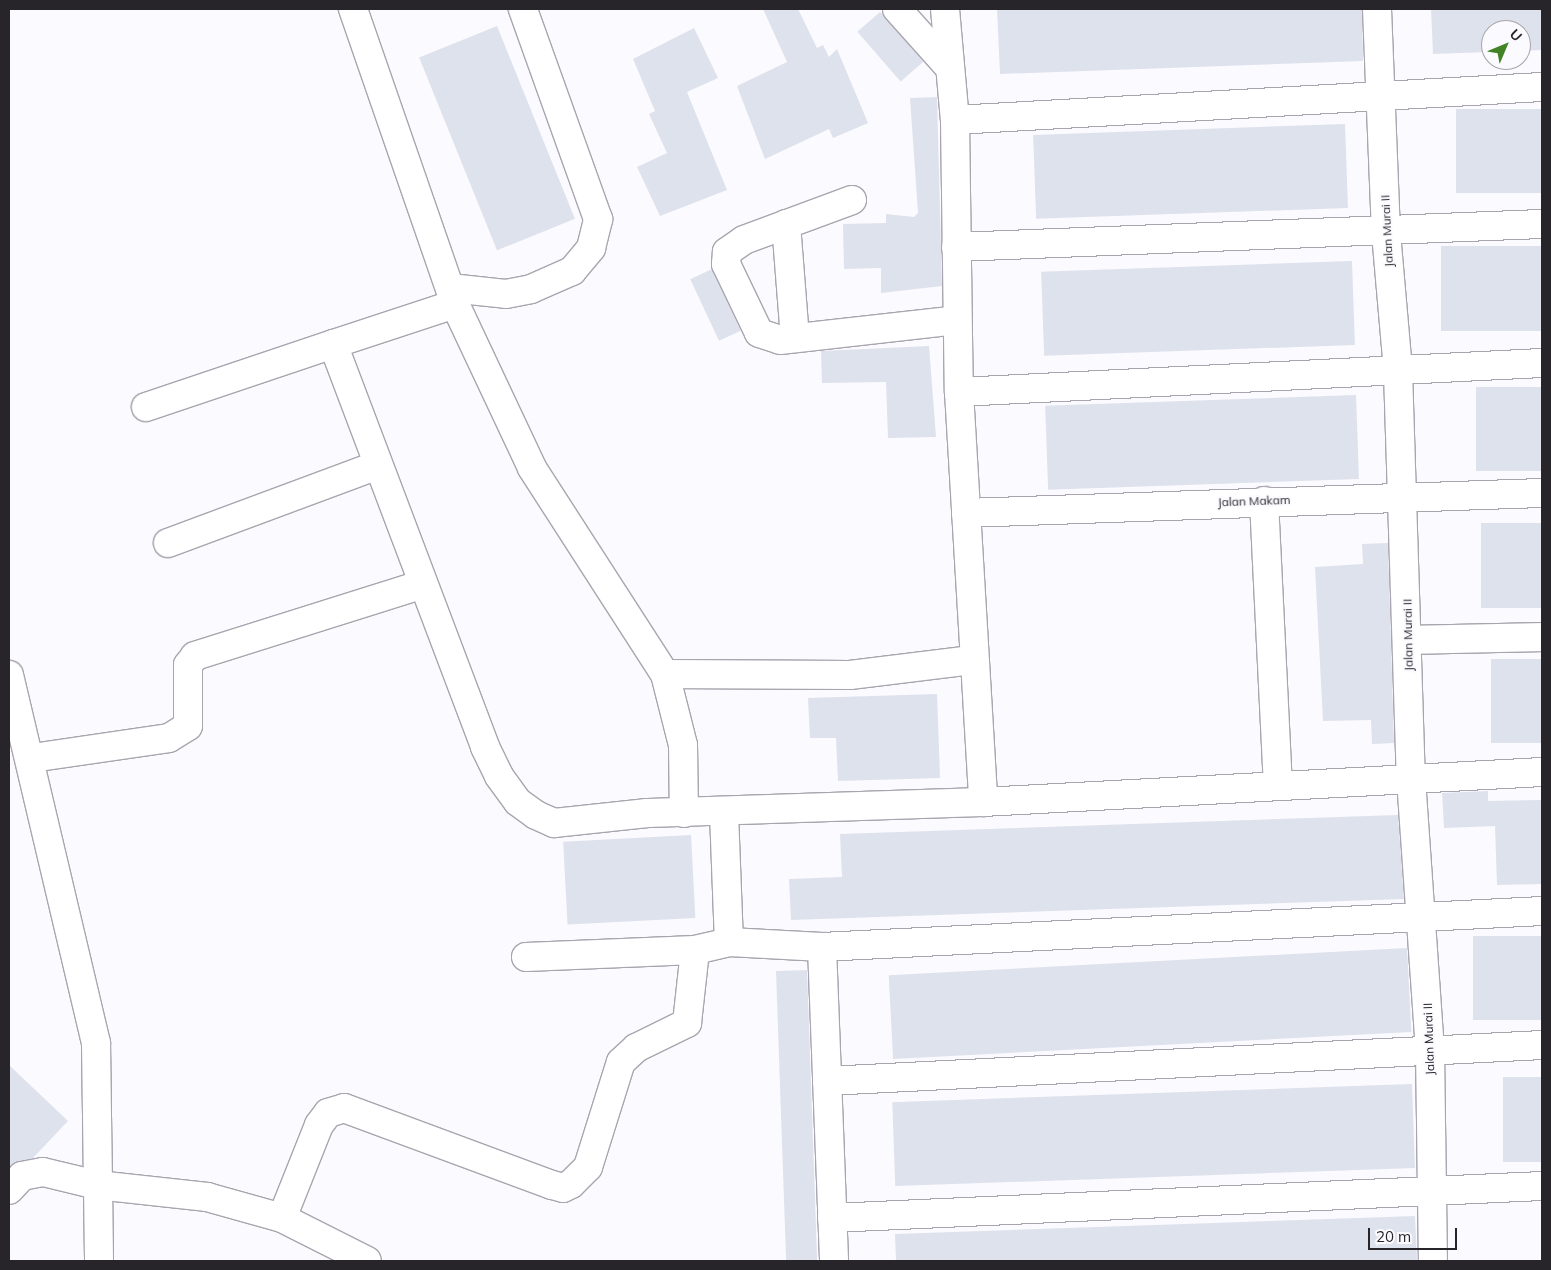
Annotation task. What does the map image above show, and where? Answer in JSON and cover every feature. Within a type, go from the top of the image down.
[{"type":"street","points":[[353,9],[452,296],[532,468],[665,674],[683,745],[684,813]]},
{"type":"street","points":[[146,407],[333,344],[452,296],[506,294],[531,289],[572,271],[591,248],[598,219],[523,9]]},
{"type":"street","points":[[897,9],[949,67]]},
{"type":"street","points":[[945,9],[955,120],[959,392],[972,660],[983,802]]},
{"type":"street","name":"Jalan Murai II","points":[[1377,9],[1382,96],[1386,233],[1398,371],[1404,494],[1410,779],[1422,917],[1430,1050],[1430,1189],[1433,1261]]},
{"type":"street","points":[[955,120],[1542,87]]},
{"type":"street","points":[[852,200],[744,240],[727,252],[725,260],[759,333],[772,338],[795,338],[957,320]]},
{"type":"street","points":[[786,224],[795,338]]},
{"type":"street","points":[[956,247],[1386,233],[1542,224]]},
{"type":"street","points":[[333,344],[420,585],[485,747],[499,776],[518,802],[554,823],[684,813],[983,802],[1542,772]]},
{"type":"street","points":[[959,392],[1542,363]]},
{"type":"street","points":[[168,543],[378,465]]},
{"type":"street","name":"Jalan Makam","points":[[966,513],[1404,494],[1542,493]]},
{"type":"street","points":[[1264,500],[1278,785]]},
{"type":"street","points":[[32,758],[169,738],[188,726],[188,665],[195,656],[420,585]]},
{"type":"street","points":[[1408,640],[1542,637]]},
{"type":"street","points":[[665,674],[850,675],[972,660]]},
{"type":"street","points":[[9,674],[32,758],[96,1043],[99,1261]]},
{"type":"street","points":[[724,812],[729,942]]},
{"type":"street","points":[[526,957],[695,950],[729,942],[822,947],[1542,911]]},
{"type":"street","points":[[822,947],[834,1261]]},
{"type":"street","points":[[282,1218],[319,1125],[328,1113],[344,1108],[552,1185],[563,1188],[571,1184],[588,1167],[621,1062],[636,1048],[687,1023],[695,950]]},
{"type":"street","points":[[827,1081],[1542,1045]]},
{"type":"street","points":[[9,1190],[22,1176],[43,1172],[97,1185],[200,1196],[282,1218],[367,1261]]},
{"type":"street","points":[[832,1218],[1430,1189],[1542,1186]]},
{"type":"building","points":[[763,9],[798,9],[817,48],[823,45],[829,57],[837,49],[868,123],[833,138],[829,129],[765,159],[737,86],[787,62]]},
{"type":"building","points":[[997,9],[1362,9],[1363,61],[1000,74]]},
{"type":"building","points":[[1431,9],[1542,9],[1542,50],[1531,51],[1531,20],[1481,20],[1481,52],[1433,54]]},
{"type":"building","points":[[880,12],[923,62],[901,81],[857,32]]},
{"type":"building","points":[[497,26],[575,219],[497,250],[419,57]]},
{"type":"building","points":[[694,28],[718,78],[687,92],[727,190],[660,216],[637,167],[667,153],[649,114],[655,111],[633,59]]},
{"type":"building","points":[[937,97],[942,286],[881,293],[881,268],[844,269],[843,224],[886,223],[886,214],[914,217],[918,213],[910,98]]},
{"type":"building","points":[[1456,109],[1542,109],[1542,193],[1456,193]]},
{"type":"building","points":[[1345,124],[1348,208],[1036,219],[1033,135]]},
{"type":"building","points":[[1441,246],[1542,246],[1542,331],[1441,331]]},
{"type":"building","points":[[1352,261],[1355,345],[1044,356],[1041,272]]},
{"type":"building","points":[[712,269],[741,331],[719,341],[690,279]]},
{"type":"building","points":[[929,346],[936,437],[888,438],[886,382],[822,383],[821,351]]},
{"type":"building","points":[[1476,387],[1542,387],[1542,471],[1476,471]]},
{"type":"building","points":[[1356,395],[1359,479],[1048,490],[1045,406]]},
{"type":"building","points":[[1481,523],[1542,523],[1542,608],[1481,608]]},
{"type":"building","points":[[1388,543],[1394,743],[1372,744],[1371,720],[1323,721],[1315,567],[1363,564],[1362,544]]},
{"type":"building","points":[[1491,659],[1542,659],[1542,743],[1491,743]]},
{"type":"building","points":[[937,694],[940,778],[838,781],[836,738],[810,738],[808,698]]},
{"type":"building","points":[[1488,791],[1488,801],[1542,800],[1542,884],[1497,885],[1495,826],[1444,828],[1442,793]]},
{"type":"building","points":[[1398,815],[1404,899],[791,920],[789,879],[842,877],[840,834]]},
{"type":"building","points":[[691,835],[695,918],[568,925],[563,842]]},
{"type":"building","points":[[1473,936],[1542,936],[1542,1020],[1473,1020]]},
{"type":"building","points":[[1407,948],[1411,1032],[893,1059],[889,975]]},
{"type":"building","points":[[807,970],[817,1261],[786,1261],[776,971]]},
{"type":"building","points":[[9,1065],[68,1121],[33,1158],[9,1167]]},
{"type":"building","points":[[1503,1077],[1542,1077],[1542,1162],[1503,1162]]},
{"type":"building","points":[[1412,1084],[1415,1168],[895,1186],[892,1102]]},
{"type":"building","points":[[1415,1216],[1417,1261],[896,1261],[895,1234]]}]
